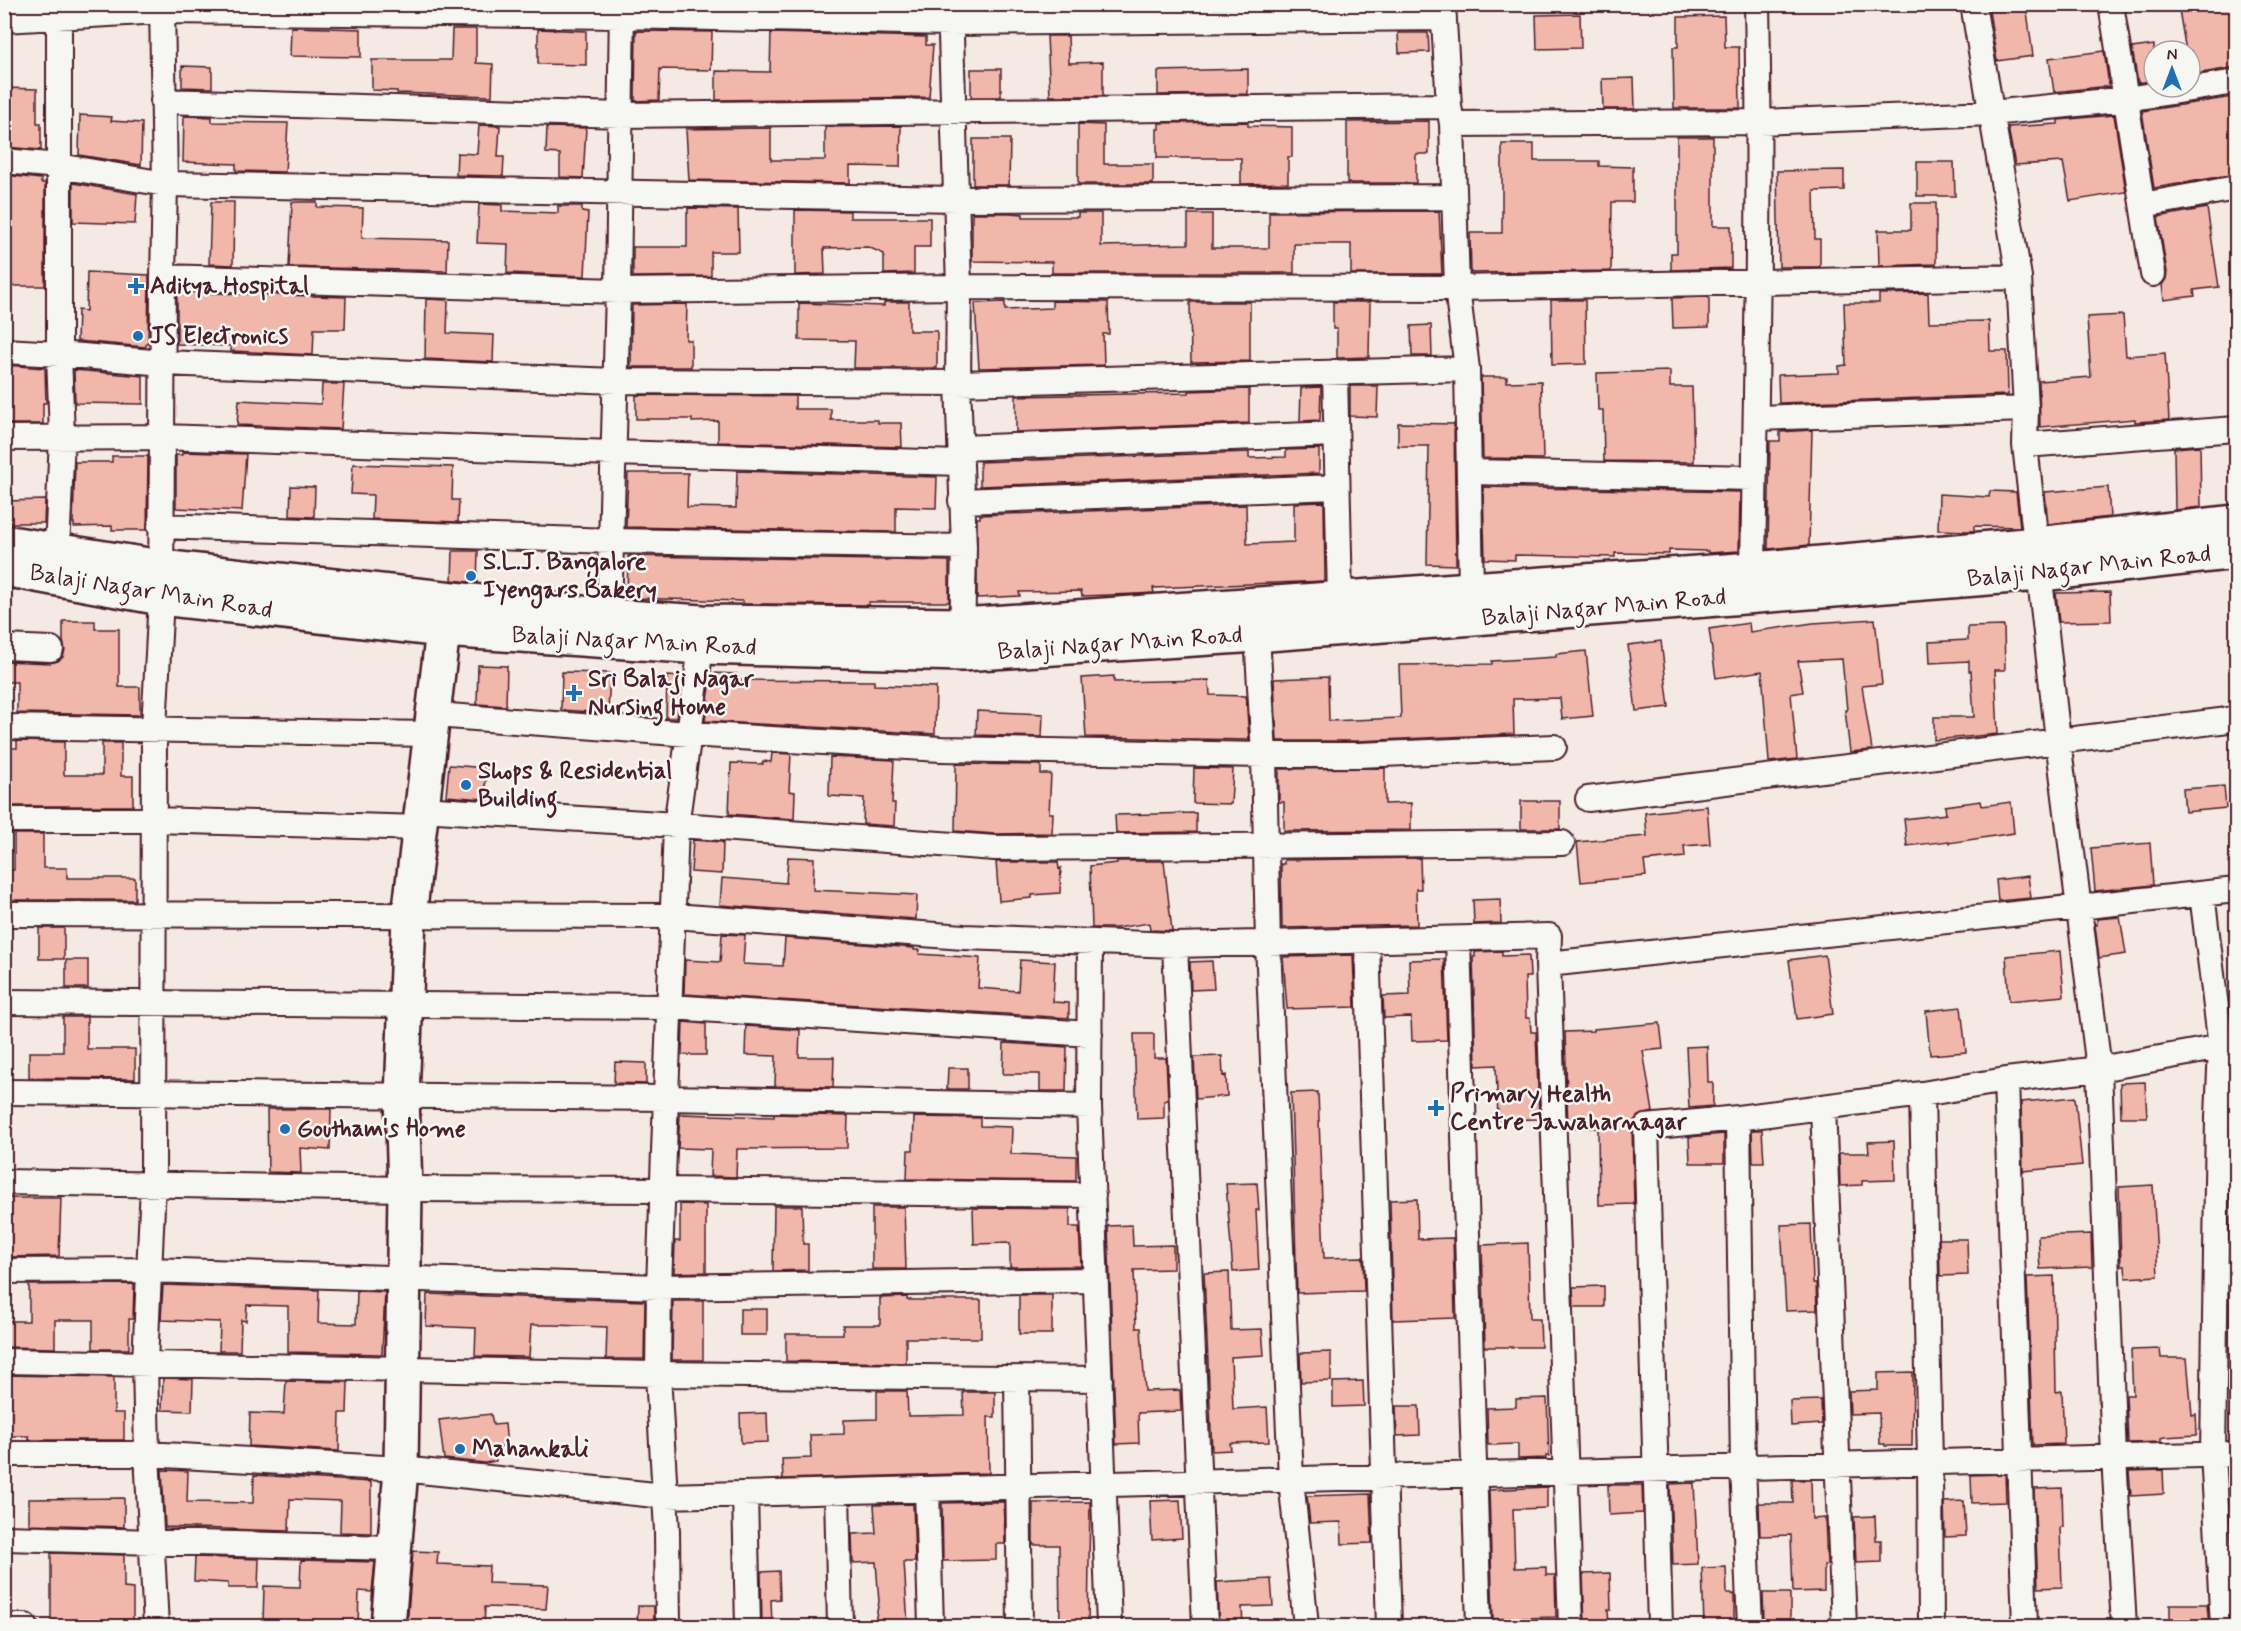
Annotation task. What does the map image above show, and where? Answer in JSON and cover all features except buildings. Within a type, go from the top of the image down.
[{"type":"street","points":[[1753,569],[1759,284],[1756,4]]},
{"type":"street","points":[[1973,4],[2019,277],[2026,409],[2025,445],[2058,740],[2099,1069],[2114,1457],[2124,1626]]},
{"type":"street","points":[[2111,4],[2152,274]]},
{"type":"street","points":[[156,1626],[147,1454],[145,1363],[153,1184],[154,729],[161,583],[164,363],[165,184],[161,8]]},
{"type":"street","points":[[4,20],[58,10],[161,8],[950,14],[1444,11],[1457,288],[1467,369],[1471,590]]},
{"type":"street","points":[[57,551],[62,437],[59,354],[58,10]]},
{"type":"street","points":[[609,616],[618,291],[622,10]]},
{"type":"street","points":[[950,14],[957,199],[958,383],[964,547],[962,640]]},
{"type":"street","points":[[163,101],[621,115],[954,112],[1450,115],[1759,122],[1992,113],[2126,99],[2236,82]]},
{"type":"street","points":[[4,161],[58,166],[165,184],[957,199],[1453,197]]},
{"type":"street","points":[[2143,205],[2236,188]]},
{"type":"street","points":[[163,277],[618,291],[959,287],[1457,288],[1759,284],[2019,277]]},
{"type":"street","points":[[4,351],[164,363],[616,381],[958,383],[1467,369]]},
{"type":"street","points":[[1335,372],[1340,599]]},
{"type":"street","points":[[1757,418],[2026,409]]},
{"type":"street","points":[[2025,445],[2236,429]]},
{"type":"street","points":[[4,438],[163,437],[613,453],[961,455],[1336,434]]},
{"type":"street","points":[[1469,472],[1755,478]]},
{"type":"street","points":[[962,501],[1337,487]]},
{"type":"street","points":[[4,542],[57,551],[161,583],[962,640],[1340,599],[1753,569],[2039,559],[2236,522]]},
{"type":"street","points":[[160,526],[612,542],[964,547]]},
{"type":"street","name":"Balaji Nagar Main Road","points":[[4,569],[161,583],[443,630],[700,647],[1257,635],[2039,559],[2236,552]]},
{"type":"street","points":[[388,1626],[401,1469],[405,1189],[402,1097],[409,917],[443,630]]},
{"type":"street","points":[[1257,635],[1264,755],[1268,944],[1291,1479],[1306,1626]]},
{"type":"street","points":[[4,647],[51,649]]},
{"type":"street","points":[[668,1626],[665,1496],[658,1374],[659,1287],[676,826],[700,647]]},
{"type":"street","points":[[431,734],[435,715],[690,734],[941,749],[1358,755],[1554,747]]},
{"type":"street","points":[[1588,799],[2236,719]]},
{"type":"street","points":[[4,727],[431,734]]},
{"type":"street","points":[[4,820],[421,818],[708,826],[995,848],[1562,843]]},
{"type":"street","points":[[1548,964],[2236,890]]},
{"type":"street","points":[[2202,894],[2227,1116],[2223,1626]]},
{"type":"street","points":[[4,914],[673,916],[964,937],[1174,945],[1549,936],[1548,964],[1571,1626]]},
{"type":"street","points":[[1458,939],[1479,1626]]},
{"type":"street","points":[[1367,941],[1389,1626]]},
{"type":"street","points":[[1090,943],[1089,1106],[1109,1626]]},
{"type":"street","points":[[1174,945],[1205,1626]]},
{"type":"street","points":[[4,1002],[670,1007],[1090,1034]]},
{"type":"street","points":[[1660,1626],[1646,1127],[1738,1118],[1922,1094],[2006,1080],[2099,1069],[2221,1047]]},
{"type":"street","points":[[2006,1080],[2025,1626]]},
{"type":"street","points":[[4,1092],[666,1098],[1089,1106]]},
{"type":"street","points":[[1922,1094],[1931,1626]]},
{"type":"street","points":[[1823,1107],[1844,1626]]},
{"type":"street","points":[[1738,1118],[1743,1467],[1750,1626]]},
{"type":"street","points":[[4,1182],[405,1189],[1093,1195]]},
{"type":"street","points":[[4,1271],[150,1270],[659,1287],[1094,1280]]},
{"type":"street","points":[[4,1361],[401,1370],[1100,1379]]},
{"type":"street","points":[[1017,1379],[1020,1626]]},
{"type":"street","points":[[4,1454],[147,1454],[401,1469],[665,1496],[2225,1454]]},
{"type":"street","points":[[927,1489],[931,1626]]},
{"type":"street","points":[[837,1491],[840,1626]]},
{"type":"street","points":[[745,1494],[748,1626]]},
{"type":"street","points":[[4,1538],[393,1548]]},
{"type":"street","points":[[4,1626],[25,1626]]},
{"type":"place","name":"Aditya Hospital","points":[[136,286]]},
{"type":"place","name":"JS Electronics","points":[[138,336]]},
{"type":"place","name":"S.L.J. Bangalore Iyengars Bakery","points":[[471,576]]},
{"type":"place","name":"Sri Balaji Nagar Nursing Home","points":[[574,693]]},
{"type":"place","name":"Shops & Residential Building","points":[[466,785]]},
{"type":"place","name":"Primary Health Centre Jawaharnagar","points":[[1436,1108]]},
{"type":"place","name":"Goutham's Home","points":[[285,1129]]},
{"type":"place","name":"Mahankali","points":[[460,1449]]}]
